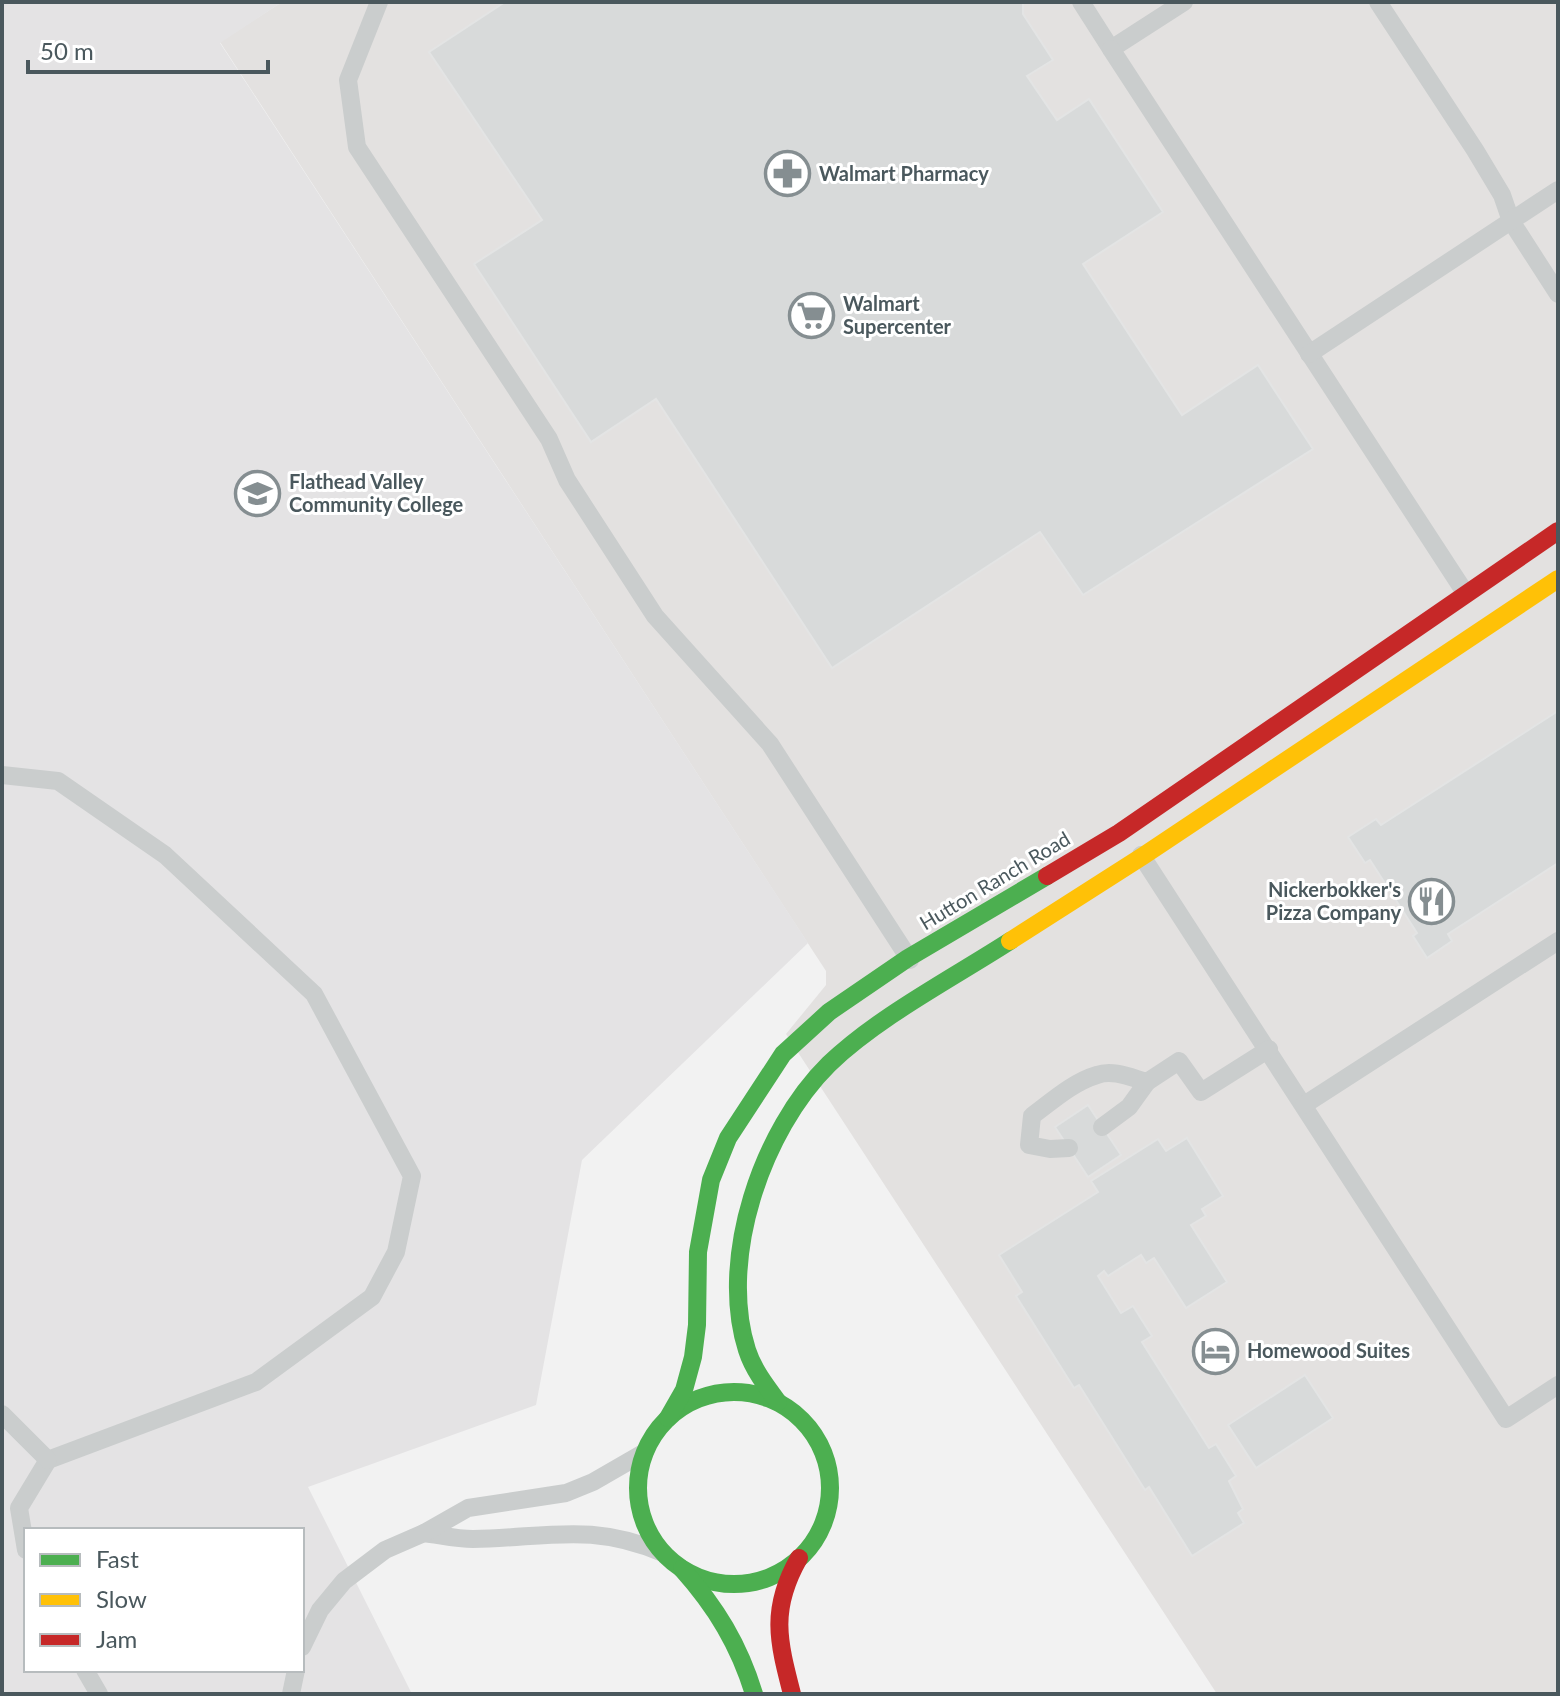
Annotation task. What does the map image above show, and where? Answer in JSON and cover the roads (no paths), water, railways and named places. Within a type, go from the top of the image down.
[{"type":"main road","name":"Hutton Ranch Road","points":[[668,1418],[690,1373],[697,1325],[698,1252],[711,1180],[728,1138],[783,1054],[829,1012],[908,958],[1119,833],[1558,531]]},
{"type":"main road","points":[[792,1694],[786,1671],[780,1608],[784,1587],[799,1558],[820,1530],[829,1502],[829,1472],[819,1444],[802,1420],[778,1402],[747,1350],[740,1320],[741,1254],[759,1176],[780,1132],[806,1090],[855,1041],[1143,856],[1558,579]]},
{"type":"main road","points":[[754,1694],[734,1636],[711,1602],[647,1531],[639,1505],[638,1478],[645,1452],[655,1433],[668,1418],[692,1401],[720,1392],[750,1393],[778,1402]]},
{"type":"main road","points":[[670,1559],[687,1572],[717,1583],[748,1583],[778,1573],[799,1558]]},
{"type":"lane","points":[[379,2],[348,80],[357,147],[549,439],[567,480],[655,616],[770,744],[930,993]]},
{"type":"lane","points":[[1081,2],[1466,594]]},
{"type":"lane","points":[[1111,49],[1184,2]]},
{"type":"lane","points":[[1378,2],[1475,150],[1502,195],[1511,221],[1558,294]]},
{"type":"lane","points":[[1309,354],[1558,190]]},
{"type":"lane","points":[[2,775],[58,781],[165,855],[314,994],[412,1176],[396,1252],[372,1297],[256,1382],[48,1460],[19,1508],[24,1538]]},
{"type":"lane","points":[[1119,833],[1143,856],[1506,1419],[1558,1385]]},
{"type":"lane","points":[[1304,1105],[1558,941]]},
{"type":"lane","points":[[1102,1127],[1129,1107],[1147,1082],[1179,1061],[1201,1092],[1269,1049]]},
{"type":"lane","points":[[1069,1148],[1050,1149],[1029,1145],[1032,1116],[1098,1074],[1121,1074],[1147,1082]]},
{"type":"lane","points":[[2,1414],[48,1460]]},
{"type":"lane","points":[[304,1643],[320,1610],[344,1581],[385,1550],[424,1533],[468,1508],[566,1493],[593,1482],[645,1452]]},
{"type":"lane","points":[[424,1533],[471,1539],[565,1532],[588,1534],[624,1539],[670,1559]]},
{"type":"lane","points":[[86,1672],[99,1694]]},
{"type":"lane","points":[[291,1694],[296,1672]]},
{"type":"place","name":"Walmart Pharmacy","points":[[788,174]]},
{"type":"place","name":"Walmart Supercenter","points":[[812,315]]},
{"type":"place","name":"Flathead Valley Community College","points":[[258,493]]},
{"type":"place","name":"Nickerbokker's Pizza Company","points":[[1432,901]]},
{"type":"place","name":"Homewood Suites","points":[[1216,1351]]}]
